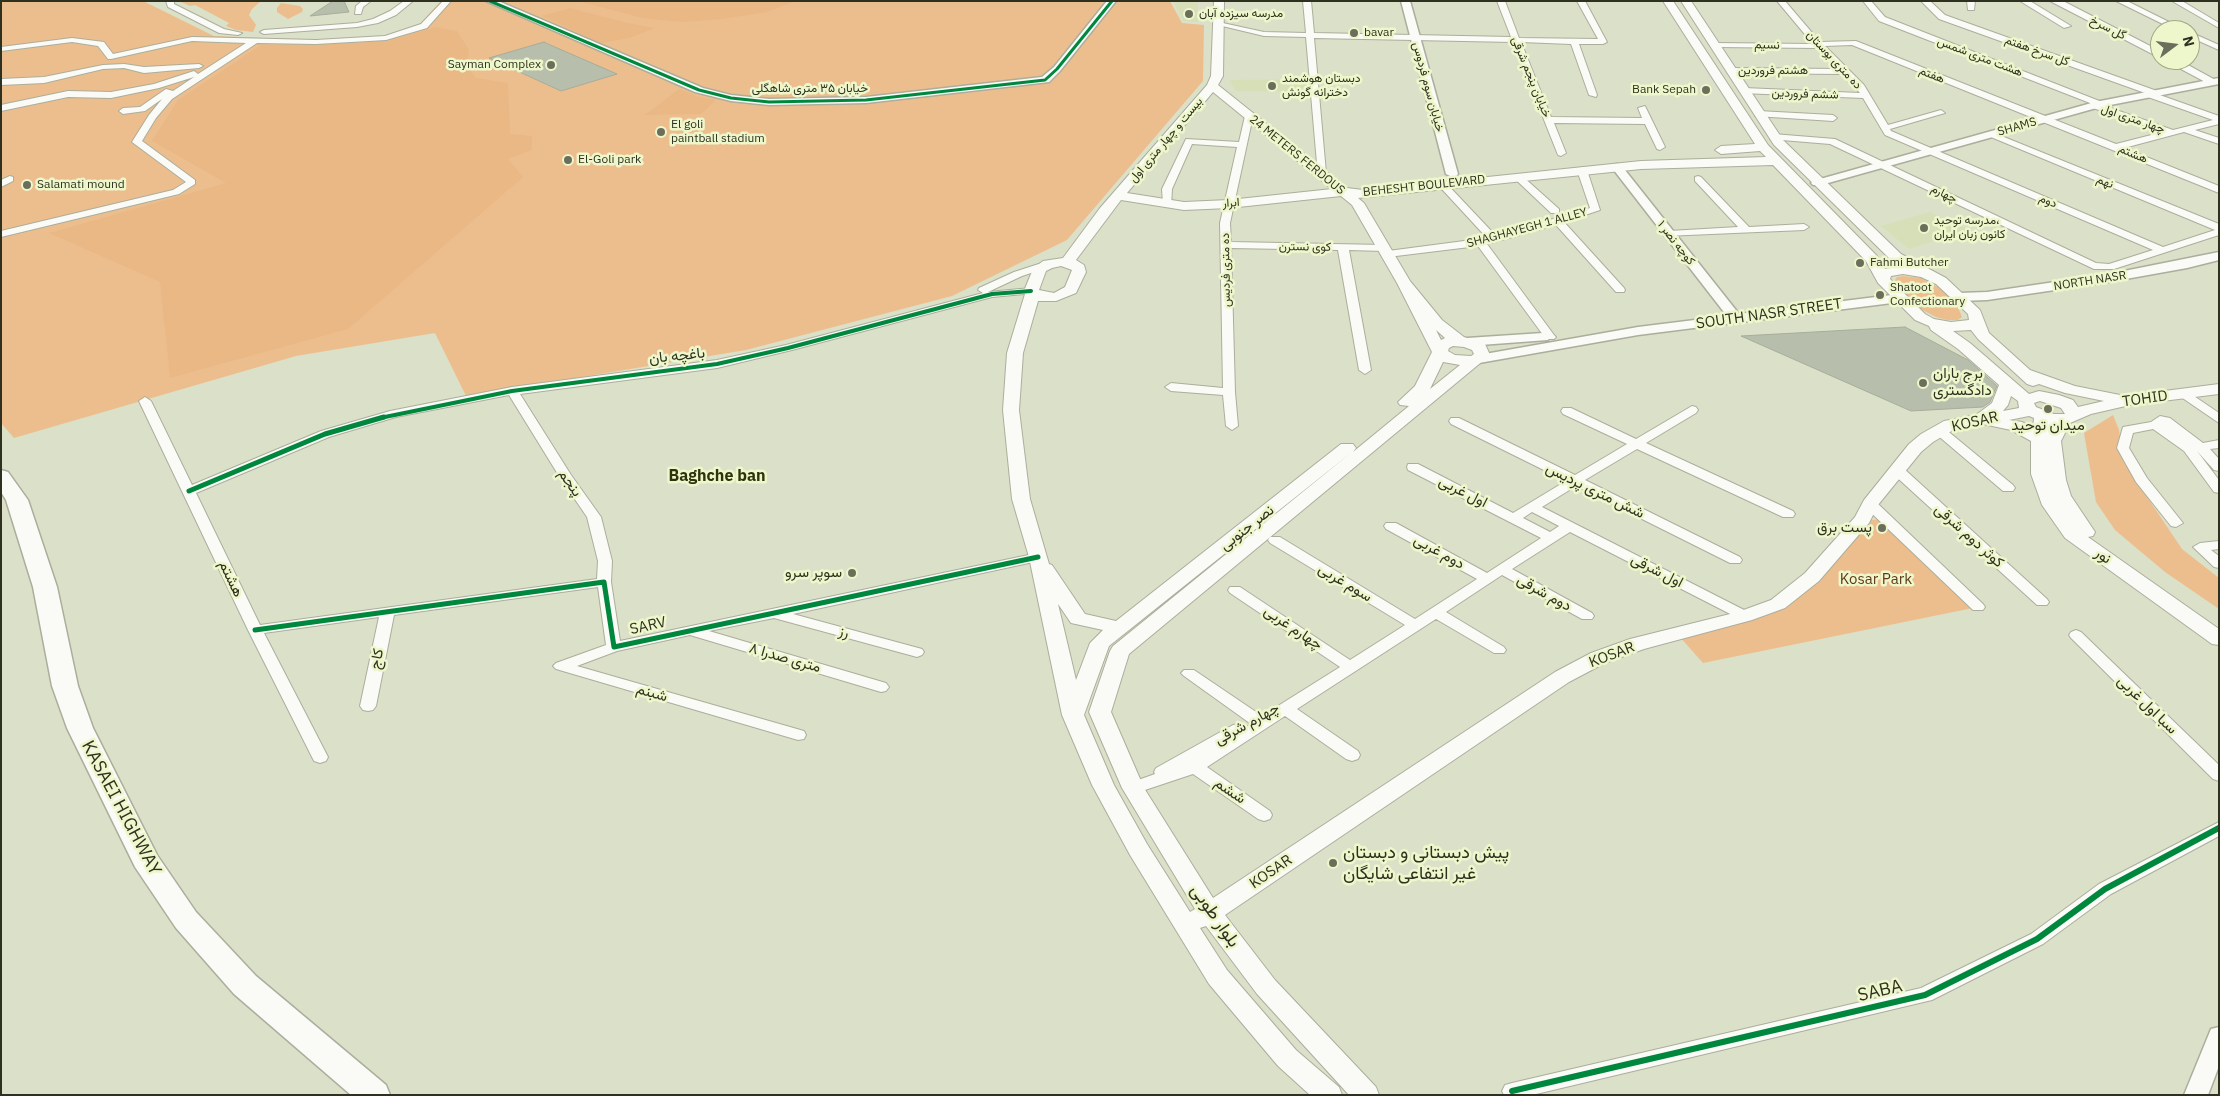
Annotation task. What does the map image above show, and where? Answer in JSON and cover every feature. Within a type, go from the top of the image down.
[{"type":"highway","name":"KASAEI HIGHWAY","points":[[1,476],[17,500],[45,587],[65,686],[80,728],[145,860],[186,920],[245,985],[374,1095]]},
{"type":"main road","name":"بیست و چهار متری اول","points":[[1067,263],[1118,196],[1212,86],[1217,76],[1219,1]]},
{"type":"main road","name":"گل سرخ","points":[[2055,1],[2150,50]]},
{"type":"main road","name":"گل سرخ","points":[[2069,1],[2150,42]]},
{"type":"main road","points":[[1669,2],[1687,2],[1758,114],[1774,136],[1817,183],[1896,257],[1941,281],[1976,313],[1979,330],[1983,336],[2064,410]]},
{"type":"main road","points":[[1669,2],[1763,146],[1872,258],[1886,284],[1929,322],[1964,346],[2033,409],[2064,410]]},
{"type":"main road","points":[[2200,69],[2217,81]]},
{"type":"main road","points":[[2192,70],[2217,81]]},
{"type":"main road","name":"24 METERS FERDOUS","points":[[1212,86],[1356,203],[1386,251],[1440,352]]},
{"type":"main road","name":"BEHESHT BOULEVARD","points":[[1344,192],[1354,185],[1535,164],[1763,146]]},
{"type":"main road","points":[[1740,148],[1761,156],[1756,161]]},
{"type":"main road","name":"BEHESHT BOULEVARD","points":[[1344,192],[1363,194],[1442,184],[1617,167],[1776,161]]},
{"type":"main road","name":"ابرار","points":[[1118,196],[1184,206],[1229,204],[1344,192]]},
{"type":"main road","points":[[1022,327],[1059,296],[1071,290],[1079,272],[1077,266],[1067,263],[1048,264],[1040,270],[1032,292],[1022,327],[1015,353],[1011,410],[1021,499],[1038,557],[1078,619],[1121,628]]},
{"type":"main road","points":[[1882,277],[1894,271],[1925,273]]},
{"type":"main road","name":"24 METERS FERDOUS","points":[[1404,283],[1437,323],[1463,341],[1482,351],[1477,360]]},
{"type":"main road","points":[[1032,292],[1049,298],[1059,296]]},
{"type":"main road","points":[[1929,322],[1962,327],[1978,322]]},
{"type":"main road","points":[[1463,341],[1445,343],[1440,352],[1451,360],[1477,360]]},
{"type":"main road","name":"نصر جنوبی","points":[[1073,715],[1100,643],[1422,389],[1440,352]]},
{"type":"main road","name":"نصر جنوبی","points":[[1100,712],[1120,651],[1477,360]]},
{"type":"main road","points":[[2024,373],[2070,390],[2130,400]]},
{"type":"main road","points":[[1982,418],[2000,406],[2007,384]]},
{"type":"main road","name":"TOHID","points":[[2064,410],[2086,410],[2130,400],[2219,389]]},
{"type":"main road","points":[[2046,440],[2033,409],[2033,397],[2064,410]]},
{"type":"main road","name":"KOSAR","points":[[1184,925],[1210,913],[1562,677],[1598,658],[1637,644],[1745,616],[1778,604],[1812,577],[1864,519],[1870,504],[1915,448],[1950,425],[2033,409]]},
{"type":"main road","points":[[2046,440],[2064,410]]},
{"type":"main road","points":[[1982,418],[2016,426],[2046,440]]},
{"type":"main road","name":"نور","points":[[2046,440],[2062,496],[2086,532],[2219,628]]},
{"type":"main road","name":"نور","points":[[2046,440],[2040,474],[2051,506],[2072,534],[2219,639]]},
{"type":"main road","name":"بلوار طوبی","points":[[1038,557],[1073,715],[1103,785],[1184,925],[1218,977],[1287,1058],[1329,1095]]},
{"type":"main road","name":"بلوار طوبی","points":[[1100,712],[1133,788],[1210,913],[1266,987],[1366,1095]]},
{"type":"street","points":[[170,1],[171,5],[222,31],[241,33],[338,28],[375,21],[393,13],[409,1]]},
{"type":"street","points":[[358,12],[360,6],[367,1]]},
{"type":"street","points":[[1,49],[72,40],[100,44],[111,57],[192,39],[316,42],[386,38],[424,26],[447,1]]},
{"type":"street","name":"خیابان ۳۵ متری شاهگلی","points":[[490,1],[699,90],[731,98],[769,102],[866,100],[1045,80],[1057,69],[1112,1]]},
{"type":"street","points":[[1307,1],[1311,34],[1320,173]]},
{"type":"street","name":"خیابان سوم فردوس","points":[[1405,1],[1452,174]]},
{"type":"street","name":"خیابان پنجم شرقی","points":[[1501,1],[1561,153]]},
{"type":"street","points":[[1218,24],[1264,34],[1603,42],[1581,1]]},
{"type":"street","name":"ده متری بوستان","points":[[1781,1],[1819,45],[1861,87],[1885,128]]},
{"type":"street","name":"هشت متری شمس","points":[[1867,1],[1882,19],[2096,104]]},
{"type":"street","name":"گل سرخ هفتم","points":[[1925,1],[1942,17],[2151,93],[2219,120]]},
{"type":"street","points":[[2024,1],[2067,26]]},
{"type":"street","points":[[2120,1],[2160,20]]},
{"type":"street","points":[[2176,1],[2219,26]]},
{"type":"street","points":[[281,32],[291,22]]},
{"type":"street","points":[[2200,39],[2219,48]]},
{"type":"street","points":[[1,234],[176,192],[192,182],[137,142],[152,117],[169,97],[256,40]]},
{"type":"street","points":[[1574,41],[1593,95]]},
{"type":"street","name":"هفتم","points":[[1819,45],[1853,43],[2046,119]]},
{"type":"street","name":"نسیم","points":[[1714,45],[1819,45]]},
{"type":"street","points":[[1,82],[44,80],[103,66],[170,69],[220,64]]},
{"type":"street","points":[[1,108],[68,94],[111,95],[156,86],[220,64]]},
{"type":"street","name":"هشتم فروردین","points":[[1731,71],[1846,72]]},
{"type":"street","points":[[123,111],[142,109],[164,93],[200,76]]},
{"type":"street","name":"SHAMS","points":[[1817,183],[2096,104],[2217,81]]},
{"type":"street","name":"ششم فروردین","points":[[1744,91],[1866,96]]},
{"type":"street","name":"چهار متری اول","points":[[2096,104],[2173,133]]},
{"type":"street","points":[[1642,108],[1660,147]]},
{"type":"street","points":[[1934,151],[1888,132],[1885,128],[1941,113]]},
{"type":"street","points":[[1758,114],[1833,118]]},
{"type":"street","name":"ده متری فردیس","points":[[1232,426],[1225,223],[1249,116]]},
{"type":"street","name":"هشتم","points":[[2046,119],[2219,190]]},
{"type":"street","points":[[1548,120],[1649,121]]},
{"type":"street","points":[[2116,148],[2219,120]]},
{"type":"street","points":[[2186,130],[2219,141]]},
{"type":"street","name":"نهم","points":[[1991,135],[2219,230]]},
{"type":"street","name":"چهارم","points":[[1774,136],[1832,141],[2094,266],[2110,266],[2162,250]]},
{"type":"street","points":[[1168,204],[1166,189],[1190,141],[1243,144]]},
{"type":"street","name":"دوم","points":[[1934,151],[2162,250]]},
{"type":"street","name":"کوچه نصر ۱","points":[[1617,167],[1736,319]]},
{"type":"street","name":"SHAGHAYEGH 1 ALLEY","points":[[1386,251],[1481,243],[1494,240],[1556,216],[1595,210],[1582,170]]},
{"type":"street","points":[[1518,177],[1556,216],[1620,290]]},
{"type":"street","points":[[1698,178],[1746,230]]},
{"type":"street","points":[[1442,184],[1494,240]]},
{"type":"street","points":[[1,229],[58,220]]},
{"type":"street","points":[[1669,234],[1804,227]]},
{"type":"street","points":[[2162,250],[2219,230]]},
{"type":"street","points":[[1481,243],[1550,337]]},
{"type":"street","name":"کوی نسترن","points":[[1225,245],[1386,251]]},
{"type":"street","points":[[1343,248],[1365,370]]},
{"type":"street","name":"NORTH NASR","points":[[1959,298],[2119,277],[2219,256]]},
{"type":"street","points":[[957,302],[1018,274],[1048,264]]},
{"type":"street","points":[[957,302],[992,294],[1032,292]]},
{"type":"street","name":"SOUTH NASR STREET","points":[[1463,341],[1638,331],[1900,298]]},
{"type":"street","name":"باغچه بان","points":[[189,491],[325,434],[394,414],[512,391],[717,364],[788,348],[957,302]]},
{"type":"street","name":"SOUTH NASR STREET","points":[[1477,360],[1638,331]]},
{"type":"street","points":[[1171,387],[1230,392]]},
{"type":"street","name":"پنجم","points":[[512,391],[564,476],[594,517],[605,561],[604,582]]},
{"type":"street","points":[[2185,394],[2219,419]]},
{"type":"street","name":"هشتم","points":[[145,401],[255,630],[320,757]]},
{"type":"street","points":[[1514,518],[1692,410]]},
{"type":"street","points":[[1567,411],[1788,514]]},
{"type":"street","name":"شش متری پردیس","points":[[1455,421],[1735,560]]},
{"type":"street","points":[[2176,523],[2141,479],[2123,448],[2126,430],[2155,425],[2194,448],[2219,467]]},
{"type":"street","points":[[1940,431],[2008,488]]},
{"type":"street","points":[[2194,448],[2219,444]]},
{"type":"street","points":[[2194,448],[2219,489]]},
{"type":"street","name":"اول غربی","points":[[1413,467],[1551,538]]},
{"type":"street","name":"کوثر دوم شرقی","points":[[1897,470],[2042,602]]},
{"type":"street","points":[[1870,504],[1978,607]]},
{"type":"street","name":"اول شرقی","points":[[1532,507],[1745,616]]},
{"type":"street","name":"دوم غربی","points":[[1391,526],[1487,579]]},
{"type":"street","points":[[1133,788],[1195,767],[1569,526]]},
{"type":"street","name":"سوم غربی","points":[[1275,540],[1415,625]]},
{"type":"street","points":[[2219,545],[2200,548],[2219,564]]},
{"type":"street","name":"SARV","points":[[604,582],[614,647],[771,612],[1038,557]]},
{"type":"street","name":"دوم شرقی","points":[[1501,569],[1587,616]]},
{"type":"street","points":[[255,630],[604,582]]},
{"type":"street","name":"چهارم غربی","points":[[1235,590],[1355,664]]},
{"type":"street","name":"کاج","points":[[368,706],[387,612]]},
{"type":"street","name":"رز","points":[[771,612],[917,652]]},
{"type":"street","points":[[1435,612],[1499,650]]},
{"type":"street","name":"۸ متری صدرا","points":[[688,630],[881,687]]},
{"type":"street","name":"سبا اول غربی","points":[[2076,635],[2219,775]]},
{"type":"street","name":"شبنم","points":[[614,647],[561,666],[798,735]]},
{"type":"street","name":"چهارم شرقی","points":[[1133,788],[1355,664]]},
{"type":"street","points":[[1189,673],[1262,724]]},
{"type":"street","points":[[1286,709],[1352,755]]},
{"type":"street","name":"ششم","points":[[1195,767],[1264,815]]},
{"type":"street","name":"SABA","points":[[1512,1092],[1925,995],[2037,939],[2105,889],[2219,828]]},
{"type":"street","points":[[2196,1095],[2219,1036]]},
{"type":"shaded area","points":[[578,1],[796,1],[767,12],[723,19],[683,22],[642,18]]},
{"type":"shaded area","name":"مدرسه سیزده آبان","points":[[1173,1],[1198,1],[1198,22],[1183,21]]},
{"type":"shaded area","points":[[570,8],[655,28],[630,38],[601,43],[542,16]]},
{"type":"shaded area","points":[[436,27],[457,31],[469,50],[467,66],[476,78],[508,83],[510,134],[532,136],[532,150],[508,159],[523,177],[348,329],[170,378],[160,282],[49,233],[226,183],[152,141],[178,100],[261,45],[318,45],[388,41]]},
{"type":"shaded area","name":"دبستان هوشمند دخترانه گونش","points":[[1311,79],[1312,92],[1236,91],[1229,80]]},
{"type":"shaded area","points":[[679,89],[699,97],[716,100],[701,114],[645,115]]},
{"type":"shaded area","name":"مدرسه توحید، کانون زبان ایران","points":[[1930,212],[1969,230],[1909,249],[1881,226]]},
{"type":"green space","name":"El-Goli park","points":[[1,1],[143,1],[214,36],[320,40],[383,36],[419,25],[441,1],[1170,1],[1182,23],[1204,25],[1203,81],[1067,240],[952,296],[746,350],[466,396],[435,333],[296,356],[14,438],[1,423]]},
{"type":"green space","points":[[261,1],[252,9],[249,15],[256,25],[253,32],[236,30],[226,26],[229,23],[195,5],[190,6],[181,2]]},
{"type":"green space","points":[[281,3],[300,6],[303,9],[302,12],[288,19],[277,12],[277,8]]},
{"type":"green space","points":[[1897,277],[1921,278],[1938,287],[1956,302],[1962,317],[1958,320],[1947,320],[1936,317],[1915,306],[1896,285],[1895,280]]},
{"type":"green space","points":[[2113,415],[2119,430],[2123,461],[2182,549],[2219,578],[2219,609],[2165,572],[2115,530],[2096,502],[2084,433]]},
{"type":"green space","name":"Kosar Park","points":[[1881,519],[1973,608],[1703,663],[1679,636],[1782,605],[1865,521]]},
{"type":"building","points":[[333,1],[344,1],[349,12],[310,16]]},
{"type":"building","name":"Sayman Complex","points":[[544,42],[617,74],[561,91],[489,58]]},
{"type":"building","name":"برج باران دادگستری","points":[[1905,327],[1968,360],[1997,386],[1990,402],[1983,407],[1911,411],[1741,336]]},
{"type":"cycle path","points":[[490,1],[699,90],[731,98],[769,102],[866,100],[1045,80],[1057,69],[1112,1]]},
{"type":"cycle path","points":[[189,491],[325,434],[394,414],[512,391],[717,364],[788,348],[992,294],[1031,291]]},
{"type":"cycle path","points":[[255,630],[604,582],[614,647],[1038,557]]},
{"type":"cycle path","points":[[1512,1091],[1925,995],[2037,939],[2105,889],[2219,828]]},
{"type":"place","name":"مدرسه سیزده آبان","points":[[1189,14]]},
{"type":"place","name":"bavar","points":[[1354,33]]},
{"type":"place","name":"Sayman Complex","points":[[551,65]]},
{"type":"place","name":"دبستان هوشمند دخترانه گونش","points":[[1272,86]]},
{"type":"place","name":"Bank Sepah","points":[[1706,90]]},
{"type":"place","name":"El goli paintball stadium","points":[[661,132]]},
{"type":"place","name":"El-Goli park","points":[[568,160]]},
{"type":"place","name":"Salamati mound","points":[[27,185]]},
{"type":"place","name":"مدرسه توحید، کانون زبان ایران","points":[[1924,228]]},
{"type":"place","name":"Fahmi Butcher","points":[[1860,263]]},
{"type":"place","name":"Shatoot Confectionary","points":[[1880,295]]},
{"type":"place","name":"برج باران دادگستری","points":[[1923,383]]},
{"type":"place","name":"میدان توحید","points":[[2048,409]]},
{"type":"place","name":"پست برق","points":[[1882,528]]},
{"type":"place","name":"سوپر سرو","points":[[852,573]]},
{"type":"place","name":"پیش دبستانی و دبستان غیر انتفاعی شایگان","points":[[1333,863]]},
{"type":"district","name":"Baghche ban","points":[[717,476]]}]
